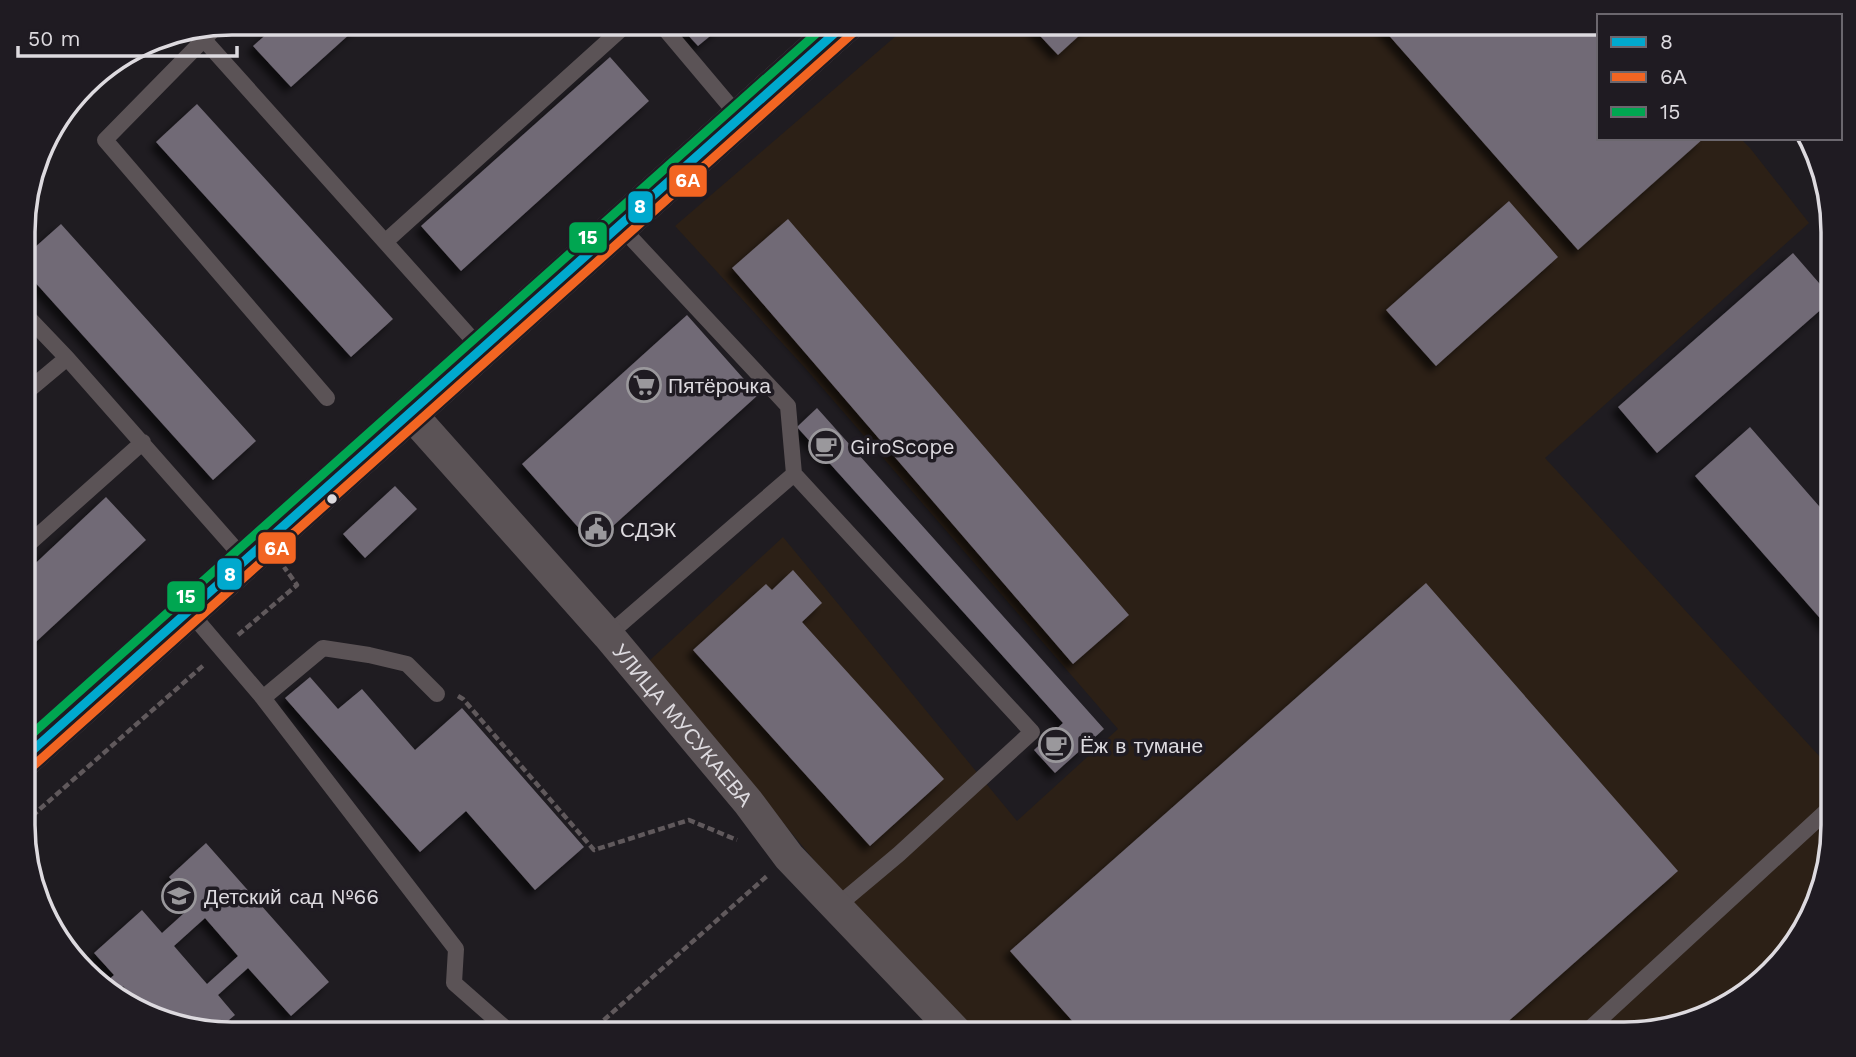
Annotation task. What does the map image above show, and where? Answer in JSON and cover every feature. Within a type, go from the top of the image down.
[{"type":"street","points":[[35,748],[189,611],[263,562],[411,414],[833,35]]},
{"type":"street","name":"УЛИЦА МУСУКАЕВА","points":[[411,414],[608,635],[748,802],[785,860],[837,906],[947,1022]]},
{"type":"lane","points":[[385,242],[615,35]]},
{"type":"lane","points":[[670,35],[740,118]]},
{"type":"lane","points":[[202,38],[482,350]]},
{"type":"lane","points":[[195,39],[105,141],[327,398]]},
{"type":"lane","points":[[620,226],[788,406],[794,474],[1032,732],[899,854],[837,906]]},
{"type":"lane","points":[[35,325],[143,442],[263,562]]},
{"type":"lane","points":[[35,385],[67,358]]},
{"type":"lane","points":[[35,538],[143,442]]},
{"type":"lane","points":[[608,635],[794,474]]},
{"type":"lane","points":[[189,611],[263,698],[456,949],[454,983],[498,1022]]},
{"type":"lane","points":[[263,698],[323,648],[369,654],[407,664],[437,694]]},
{"type":"lane","points":[[1597,1022],[1821,816]]},
{"type":"path","points":[[35,813],[297,584],[263,562]]},
{"type":"path","points":[[437,694],[447,697],[457,695],[463,699],[594,850],[689,820],[785,860],[603,1022]]},
{"type":"shaded area","points":[[897,35],[1597,35],[1597,140],[1742,140],[1809,223],[1545,458],[1821,758],[1821,838],[1811,888],[1795,923],[1763,964],[1722,996],[1675,1015],[1637,1022],[958,1022],[886,947],[649,661],[783,537],[1017,821],[1118,729],[807,370],[675,226]]},
{"type":"building","points":[[265,35],[349,35],[291,87],[253,46]]},
{"type":"building","points":[[688,35],[711,35],[698,46]]},
{"type":"building","points":[[1039,35],[1080,35],[1058,55]]},
{"type":"building","points":[[1389,35],[1597,35],[1597,140],[1702,140],[1578,250]]},
{"type":"building","points":[[610,57],[649,101],[461,271],[421,226]]},
{"type":"building","points":[[197,104],[393,319],[351,357],[156,142]]},
{"type":"building","points":[[1509,201],[1558,257],[1436,366],[1386,310]]},
{"type":"building","points":[[788,219],[1129,615],[1073,664],[732,268]]},
{"type":"building","points":[[61,224],[256,441],[213,480],[35,282],[35,247]]},
{"type":"building","points":[[1793,253],[1821,285],[1821,310],[1657,453],[1618,407]]},
{"type":"building","points":[[687,315],[758,395],[593,544],[522,464]]},
{"type":"building","points":[[817,408],[1104,729],[1055,773],[1034,750],[1063,723],[797,427]]},
{"type":"building","points":[[1750,427],[1821,508],[1821,619],[1695,476]]},
{"type":"building","points":[[395,486],[417,509],[365,558],[343,534]]},
{"type":"building","points":[[106,497],[146,540],[35,643],[35,564]]},
{"type":"building","points":[[793,570],[822,603],[802,622],[944,779],[870,846],[693,650],[766,584],[772,590]]},
{"type":"building","points":[[1426,583],[1678,871],[1508,1022],[1073,1022],[1010,951]]},
{"type":"building","points":[[310,677],[338,709],[362,689],[415,750],[462,708],[584,847],[535,890],[466,811],[420,852],[285,698]]},
{"type":"building","points":[[206,843],[329,982],[291,1016],[248,968],[218,995],[235,1015],[227,1022],[181,1015],[157,1007],[134,996],[110,979],[114,975],[94,953],[142,910],[162,933],[193,905],[169,877]],"holes":[[[205,918],[238,956],[207,984],[174,946]]]},
{"type":"transit line","name":"15","points":[[35,731],[815,35]]},
{"type":"transit line","name":"8","points":[[35,748],[833,35]]},
{"type":"transit line","name":"6А","points":[[35,764],[851,35]]},
{"type":"place","name":"Пятёрочка","points":[[644,385]]},
{"type":"place","name":"GiroScope","points":[[826,446]]},
{"type":"place","name":"СДЭК","points":[[596,529]]},
{"type":"place","name":"Ёж в тумане","points":[[1056,745]]},
{"type":"place","name":"Детский сад №66","points":[[179,896]]}]
